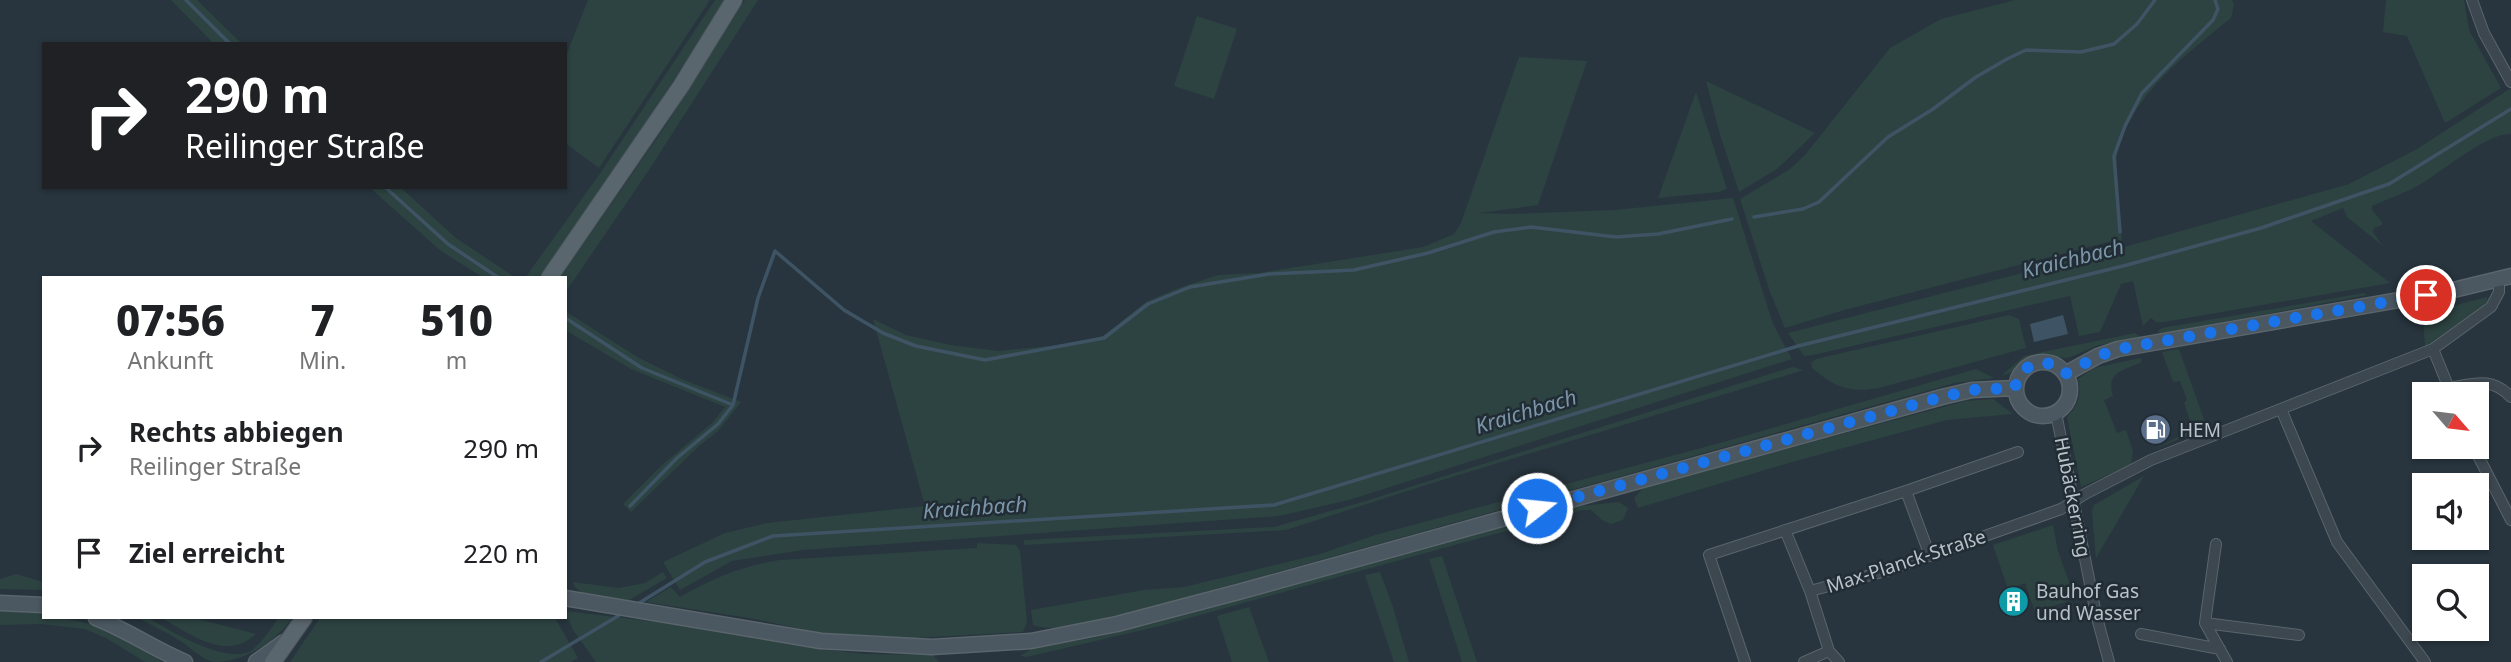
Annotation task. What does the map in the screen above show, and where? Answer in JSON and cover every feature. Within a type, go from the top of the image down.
[{"type":"main road","points":[[550,276],[681,86],[734,0]]},
{"type":"main road","points":[[2065,374],[2098,356],[2118,349],[2439,293],[2505,277]]},
{"type":"main road","points":[[2035,363],[2055,365],[2065,374],[2069,384],[2069,396],[2064,406],[2056,413],[2042,416],[2028,412],[2018,401],[2015,388],[2024,370],[2035,363]]},
{"type":"main road","points":[[567,598],[821,641],[932,647],[1031,641],[1117,624],[1242,591],[1626,482],[1942,397],[1972,390],[2015,388]]},
{"type":"main road","points":[[0,603],[42,605]]},
{"type":"main road","points":[[98,619],[128,632],[169,658],[185,662]]},
{"type":"main road","points":[[272,662],[303,619]]},
{"type":"main road","points":[[256,662],[289,639]]},
{"type":"street","points":[[2472,0],[2484,33],[2510,81]]},
{"type":"street","name":"Max-Planck-Straße","points":[[1839,662],[1829,652],[1810,592],[1930,556],[2061,509],[2147,461],[2433,349],[2491,307],[2505,277]]},
{"type":"street","points":[[2433,349],[2446,382]]},
{"type":"street","points":[[2489,383],[2503,388],[2511,397]]},
{"type":"street","points":[[2281,409],[2337,542],[2425,662]]},
{"type":"street","name":"Hubäckerring","points":[[2056,413],[2095,614],[2109,662]]},
{"type":"street","points":[[1745,662],[1709,555],[2018,452]]},
{"type":"street","points":[[2480,459],[2511,520]]},
{"type":"street","points":[[1906,491],[1930,556]]},
{"type":"street","points":[[1785,530],[1810,592]]},
{"type":"street","points":[[2216,544],[2205,623],[2227,662]]},
{"type":"street","points":[[2205,623],[2300,635]]},
{"type":"street","points":[[2141,634],[2220,649]]},
{"type":"street","points":[[1804,662],[1829,652]]},
{"type":"green space","points":[[171,0],[197,0],[240,42],[212,42]]},
{"type":"green space","points":[[588,0],[710,0],[599,168],[567,144],[567,53]]},
{"type":"green space","points":[[715,0],[726,0],[585,216],[540,276],[526,276],[599,175]]},
{"type":"green space","points":[[745,0],[758,0],[649,170],[567,290],[567,276],[561,276],[666,125]]},
{"type":"green space","points":[[2015,0],[2232,0],[2234,5],[2231,18],[2162,78],[2134,114],[2124,134],[2116,163],[2122,241],[2112,241],[1848,309],[1785,328],[1770,292],[1740,199],[1790,169],[1805,155],[1890,48],[1941,19]]},
{"type":"green space","points":[[2386,0],[2464,0],[2469,30],[2501,88],[2445,123],[2407,36],[2383,32]]},
{"type":"green space","points":[[1197,16],[1237,29],[1214,99],[1174,86]]},
{"type":"green space","points":[[1519,57],[1587,61],[1538,205],[1479,213],[1614,210],[1733,198],[1773,324],[1792,359],[1349,500],[1279,516],[803,550],[732,561],[680,590],[663,562],[725,533],[767,523],[925,506],[873,319],[906,335],[950,345],[998,351],[1070,344],[1103,336],[1146,302],[1218,275],[1259,273],[1423,247],[1454,234],[1461,223]]},
{"type":"green space","points":[[1706,81],[1815,133],[1777,169],[1739,192]]},
{"type":"green space","points":[[2511,88],[2511,134],[2488,140],[2423,183],[2372,206],[2372,210],[2382,222],[2373,232],[2383,246],[2347,217],[2343,208],[2311,221],[2390,283],[2164,322],[2156,322],[2151,318],[2143,326],[2133,281],[2121,284],[2100,332],[2079,336],[2070,296],[1813,355],[1804,356],[1788,333],[2124,247],[2349,184],[2417,149]]},
{"type":"green space","points":[[1696,92],[1727,189],[1658,198]]},
{"type":"green space","points":[[371,189],[402,189],[456,238],[513,276],[481,276],[441,251]]},
{"type":"green space","points":[[2364,293],[2367,295],[2161,334],[2158,331],[2162,328]]},
{"type":"green space","points":[[2487,297],[2483,307],[2425,347],[2423,314]]},
{"type":"green space","points":[[567,312],[639,358],[684,380],[741,402],[718,431],[631,512],[623,504],[662,465],[712,423],[725,407],[631,369],[567,331]]},
{"type":"green space","points":[[2009,315],[2019,319],[2026,348],[1879,388],[1859,390],[1836,384],[1812,368],[1811,363],[1816,359]]},
{"type":"green space","points":[[2135,333],[2140,337],[2099,345],[2068,358],[2035,356],[2013,372],[2001,376],[2024,356]]},
{"type":"green space","points":[[2179,349],[2207,428],[2152,450],[2186,433],[2191,424],[2180,381],[2173,382],[2162,352]]},
{"type":"green space","points":[[2140,358],[2140,363],[2114,377],[2111,388],[2113,396],[2104,400],[2117,433],[2126,430],[2133,451],[2131,465],[2081,487],[2067,417],[2078,400],[2078,379],[2094,368]]},
{"type":"green space","points":[[1792,367],[1804,370],[1286,530],[1024,545],[1024,540],[1274,527],[1359,503]]},
{"type":"green space","points":[[1976,369],[1994,378],[1955,383],[1122,615],[1057,628],[1033,625],[1031,610],[1144,590],[1184,587],[1320,554],[1375,535],[1720,443]]},
{"type":"green space","points":[[1993,399],[2013,414],[1947,420],[1638,508],[1634,498],[1644,487],[1966,401]]},
{"type":"green space","points":[[2144,476],[2096,558],[2092,511],[2094,505]]},
{"type":"green space","points":[[1619,502],[1628,508],[1623,520],[1611,524],[1591,510],[1582,510],[1160,626],[1027,657],[1020,656],[1033,648],[1155,623],[1572,507]]},
{"type":"green space","points":[[2053,525],[2058,551],[2075,599],[2035,612],[2025,583],[2008,589],[1993,545]]},
{"type":"green space","points":[[977,543],[1016,545],[1020,551],[1027,622],[1023,632],[913,638],[820,633],[755,619],[646,602],[671,587],[680,597],[728,574],[766,562],[977,548]]},
{"type":"green space","points":[[1442,556],[1477,662],[1462,662],[1429,559]]},
{"type":"green space","points":[[663,572],[667,578],[629,600],[583,594],[573,582],[619,588],[645,583]]},
{"type":"green space","points":[[1380,572],[1409,662],[1394,662],[1365,575]]},
{"type":"green space","points":[[16,574],[42,581],[42,590],[0,589],[0,579]]},
{"type":"green space","points":[[1249,607],[1269,662],[1232,662],[1217,616]]},
{"type":"green space","points":[[0,611],[42,613],[42,619],[61,619],[92,625],[121,636],[162,662],[145,662],[106,638],[85,629],[41,624],[0,625]]},
{"type":"green space","points":[[567,611],[675,624],[828,650],[865,654],[933,655],[939,662],[596,662],[573,630]]},
{"type":"green space","points":[[140,619],[150,619],[211,649],[238,654],[253,649],[277,619],[291,619],[277,635],[258,649],[226,661],[214,662],[206,659],[177,639]]},
{"type":"green space","points":[[163,619],[198,619],[256,634],[233,646],[221,646],[197,638]]},
{"type":"green space","points":[[319,619],[556,619],[578,658],[571,662],[290,662]]},
{"type":"water","points":[[2063,315],[2068,334],[2034,342],[2030,324]]},
{"type":"waterway","points":[[186,0],[228,42]]},
{"type":"waterway","points":[[1754,217],[1803,209],[1819,202],[1888,137],[2007,59],[2026,50],[2081,52],[2114,44],[2137,24],[2155,0]]},
{"type":"waterway","points":[[2120,232],[2114,156],[2125,126],[2142,93],[2213,20],[2218,9],[2215,0]]},
{"type":"waterway","name":"Kraichbach","points":[[636,605],[705,562],[773,536],[1274,505],[1798,346],[2127,265],[2261,228],[2389,184],[2511,109]]},
{"type":"waterway","points":[[387,189],[448,244],[496,276]]},
{"type":"waterway","points":[[733,405],[758,298],[775,251],[844,310],[883,333],[916,346],[985,360],[1104,338],[1148,304],[1190,287],[1269,274],[1354,270],[1428,253],[1494,232],[1531,227],[1616,237],[1658,234],[1732,219]]},
{"type":"waterway","points":[[567,319],[642,368],[733,405],[718,424],[677,458],[630,506]]},
{"type":"waterway","name":"Kraichbach","points":[[541,662],[623,613]]},
{"type":"place","name":"HEM","points":[[2156,430]]},
{"type":"place","name":"Bauhof Gas und Wasser","points":[[2013,602]]},
{"type":"route","points":[[1537,508],[1942,397],[1972,390],[2015,388],[2019,375],[2035,363],[2055,365],[2065,374],[2080,364],[2118,349],[2426,295]]}]
